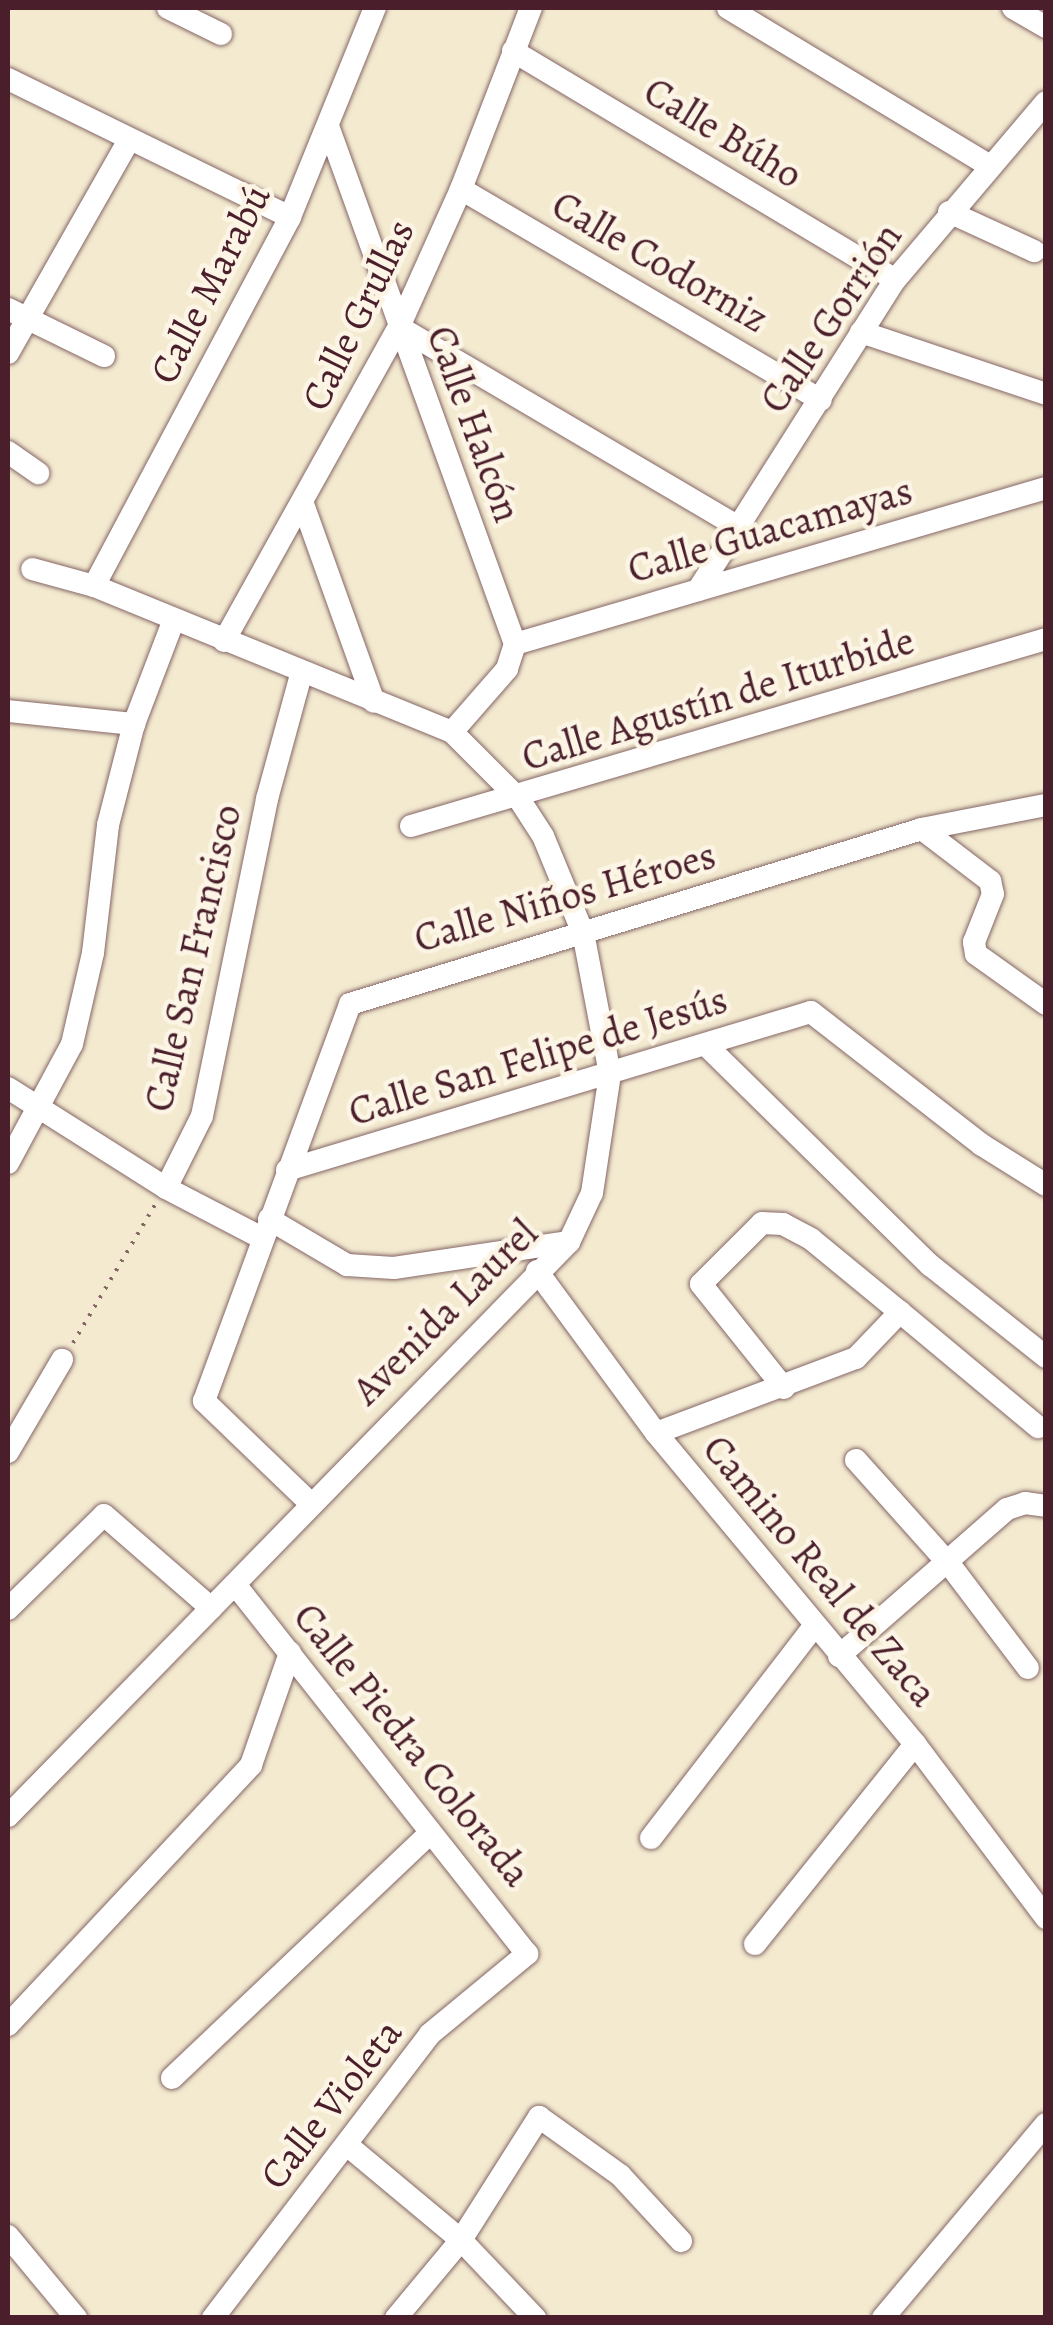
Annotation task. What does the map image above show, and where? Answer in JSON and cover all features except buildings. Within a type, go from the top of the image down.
[{"type":"street","points":[[168,8],[220,34]]},
{"type":"street","name":"Calle Marabú","points":[[94,586],[290,217],[375,8]]},
{"type":"street","name":"Calle Grullas","points":[[224,641],[304,504],[398,326],[461,189],[531,8]]},
{"type":"street","points":[[728,8],[988,164]]},
{"type":"street","points":[[1013,8],[1046,27]]},
{"type":"street","name":"Calle Búho","points":[[514,51],[895,280]]},
{"type":"street","points":[[8,79],[290,217]]},
{"type":"street","name":"Calle Gorrión","points":[[698,590],[895,280],[988,164],[1046,102]]},
{"type":"street","name":"Calle Halcón","points":[[328,126],[515,644]]},
{"type":"street","points":[[8,353],[17,314],[129,140]]},
{"type":"street","name":"Calle Codorniz","points":[[461,189],[821,400]]},
{"type":"street","points":[[950,212],[1034,251]]},
{"type":"street","points":[[17,314],[104,356]]},
{"type":"street","points":[[398,326],[738,527]]},
{"type":"street","points":[[861,332],[1046,394]]},
{"type":"street","points":[[8,452],[38,474]]},
{"type":"street","name":"Calle Guacamayas","points":[[515,644],[1046,488]]},
{"type":"street","points":[[304,504],[374,702]]},
{"type":"street","name":"Avenida Laurel","points":[[8,1816],[235,1584],[309,1502],[569,1242],[592,1193],[610,1074],[583,934],[543,836],[519,799],[452,732],[301,675],[94,586],[32,569]]},
{"type":"street","points":[[8,1163],[72,1044],[93,952],[108,825],[134,724],[174,620]]},
{"type":"street","name":"Calle Agustín de Iturbide","points":[[411,826],[519,799],[1046,639]]},
{"type":"street","points":[[452,732],[507,669],[515,644]]},
{"type":"street","name":"Calle San Francisco","points":[[166,1188],[202,1116],[267,799],[301,675]]},
{"type":"street","points":[[8,711],[134,724]]},
{"type":"street","name":"Calle Niños Héroes","points":[[309,1502],[204,1401],[350,1004],[922,829],[1045,805]]},
{"type":"street","points":[[922,829],[990,881],[993,894],[974,942],[976,954],[1046,1004]]},
{"type":"street","name":"Calle San Felipe de Jesús","points":[[287,1170],[811,1012],[982,1144],[1046,1185]]},
{"type":"street","points":[[707,1046],[930,1265],[1046,1357]]},
{"type":"street","points":[[8,1088],[166,1188],[347,1265],[394,1268],[569,1242]]},
{"type":"street","points":[[784,1388],[701,1284],[762,1223],[783,1224],[812,1239],[1038,1427]]},
{"type":"street","name":"Camino Real de Zaca","points":[[537,1271],[656,1433],[915,1744],[1046,1918]]},
{"type":"street","points":[[656,1433],[724,1404],[784,1388],[856,1358],[900,1312]]},
{"type":"street","points":[[8,1452],[62,1360]]},
{"type":"street","points":[[856,1460],[950,1565],[1028,1668]]},
{"type":"street","points":[[839,1656],[950,1565],[1007,1509],[1046,1506]]},
{"type":"street","points":[[8,1609],[104,1515],[211,1608]]},
{"type":"street","name":"Calle Piedra Colorada","points":[[235,1584],[428,1835],[527,1954]]},
{"type":"street","points":[[651,1838],[814,1626]]},
{"type":"street","points":[[8,2024],[251,1764],[290,1653]]},
{"type":"street","points":[[755,1944],[915,1744]]},
{"type":"street","points":[[172,2078],[428,1835]]},
{"type":"street","name":"Calle Violeta","points":[[213,2318],[430,2034],[527,1954]]},
{"type":"street","points":[[396,2318],[461,2240],[540,2118],[620,2175],[682,2240]]},
{"type":"street","points":[[883,2318],[1046,2124]]},
{"type":"street","points":[[347,2144],[461,2240],[535,2318]]},
{"type":"street","points":[[8,2236],[66,2314]]},
{"type":"path","points":[[62,1360],[166,1188]]}]
